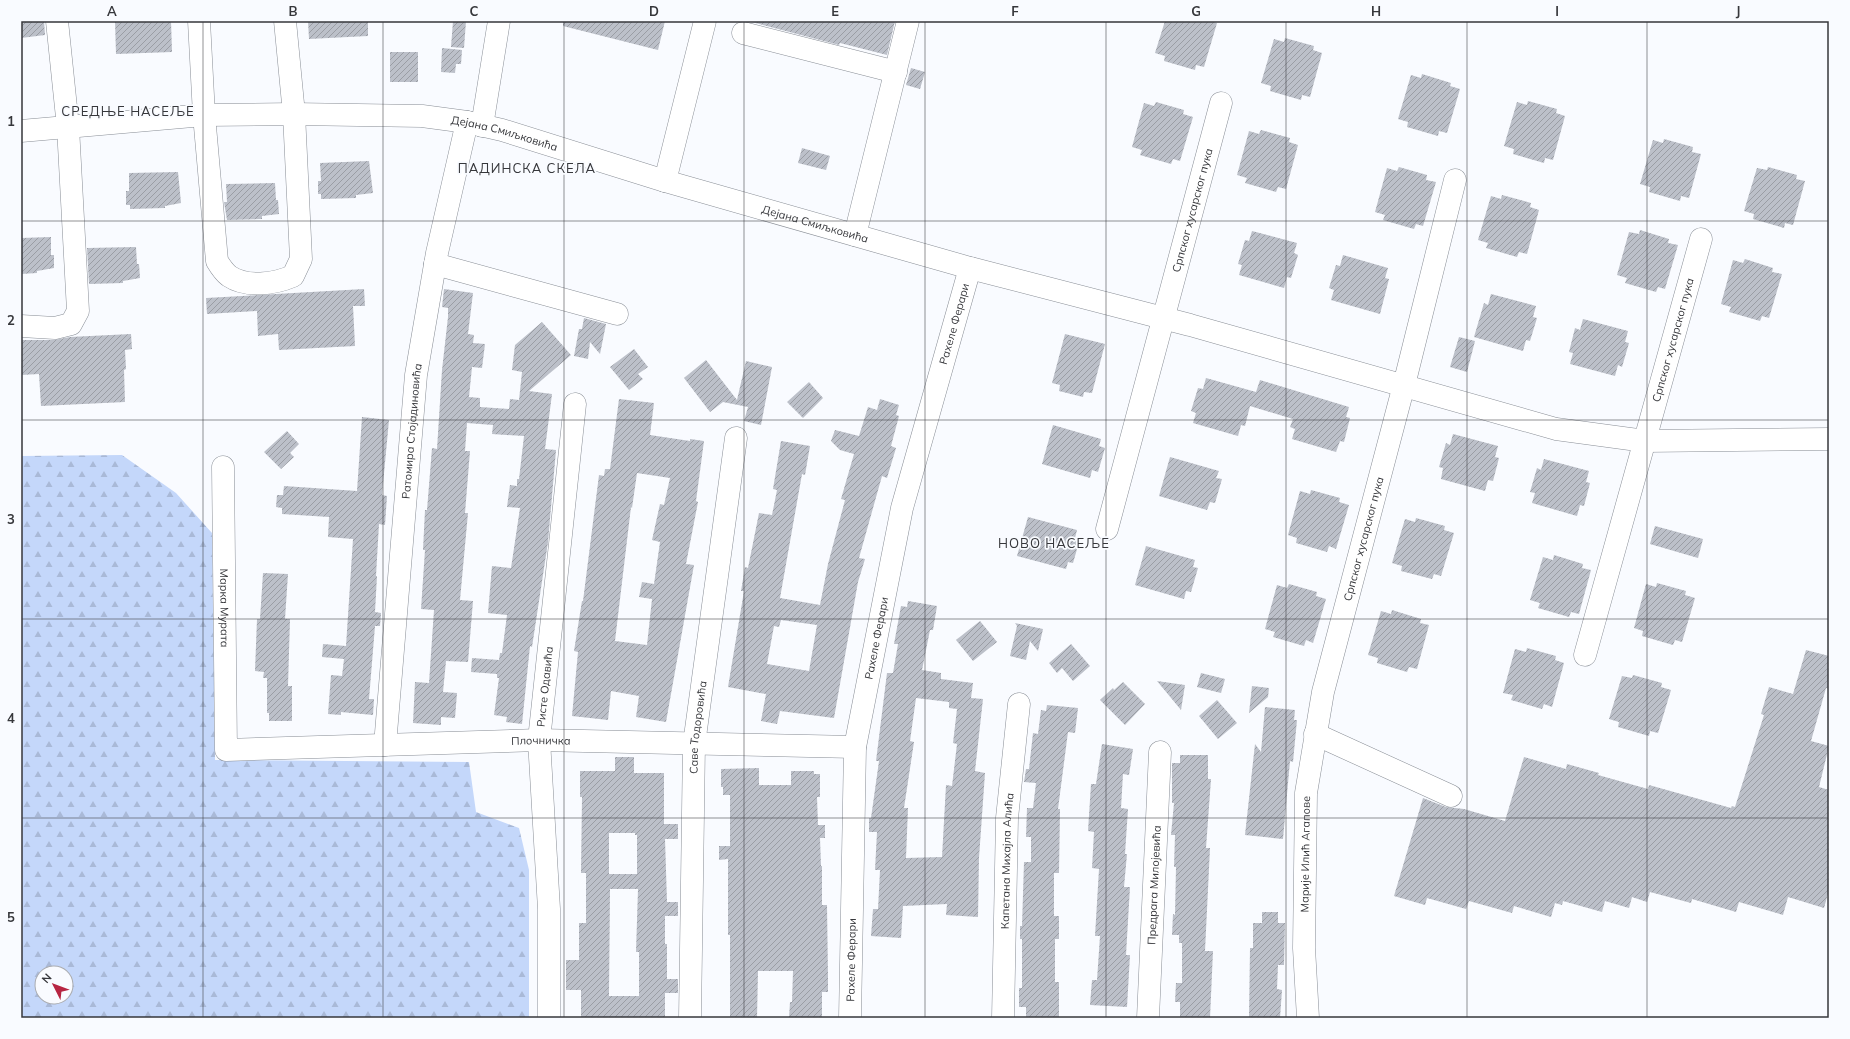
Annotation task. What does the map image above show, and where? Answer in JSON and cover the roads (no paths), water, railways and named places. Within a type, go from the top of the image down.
[{"type":"street","points":[[21,326],[55,328],[71,324],[78,311],[68,127],[57,21]]},
{"type":"street","points":[[200,21],[204,115],[217,261],[228,275],[242,282],[277,282],[293,276],[301,259],[294,114],[285,21]]},
{"type":"street","name":"Ратомира Стојадиновића","points":[[385,744],[416,375],[435,264],[475,124],[499,21]]},
{"type":"street","points":[[665,181],[705,21]]},
{"type":"street","points":[[855,235],[908,21]]},
{"type":"street","points":[[743,33],[896,72]]},
{"type":"street","name":"Српског хусарског пука","points":[[1107,529],[1221,103]]},
{"type":"street","name":"Дејана Смиљковића","points":[[21,131],[204,115],[294,114],[422,116],[475,124],[502,130],[665,181],[970,268]]},
{"type":"street","name":"Српског хусарског пука","points":[[1323,692],[1404,385],[1455,180]]},
{"type":"street","name":"Српског хусарског пука","points":[[1585,655],[1701,239]]},
{"type":"street","points":[[435,264],[617,314]]},
{"type":"street","points":[[970,268],[1164,318],[1556,428],[1645,441],[1829,439]]},
{"type":"street","name":"Рахеле Ферари","points":[[850,1018],[856,747],[902,508],[970,268]]},
{"type":"street","name":"Ристе Одавића","points":[[549,1018],[550,908],[539,740],[575,404]]},
{"type":"street","name":"Саве Тодоровића","points":[[690,1018],[694,744],[736,438]]},
{"type":"street","name":"Марка Мурата","points":[[223,467],[226,750]]},
{"type":"street","name":"Марије Илић Агапове","points":[[1308,1018],[1304,948],[1306,793],[1323,692]]},
{"type":"street","name":"Капетана Михајла Алића","points":[[1003,1018],[1007,818],[1019,704]]},
{"type":"street","points":[[1315,734],[1451,796]]},
{"type":"street","name":"Плочничка","points":[[226,750],[539,740],[856,747]]},
{"type":"street","name":"Предрага Милојевића","points":[[1148,1018],[1160,752]]},
{"type":"district","name":"СРЕДЊЕ НАСЕЉЕ","points":[[128,111]]},
{"type":"district","name":"ПАДИНСКА СКЕЛА","points":[[527,168]]},
{"type":"district","name":"НОВО НАСЕЉЕ","points":[[1054,543]]}]
